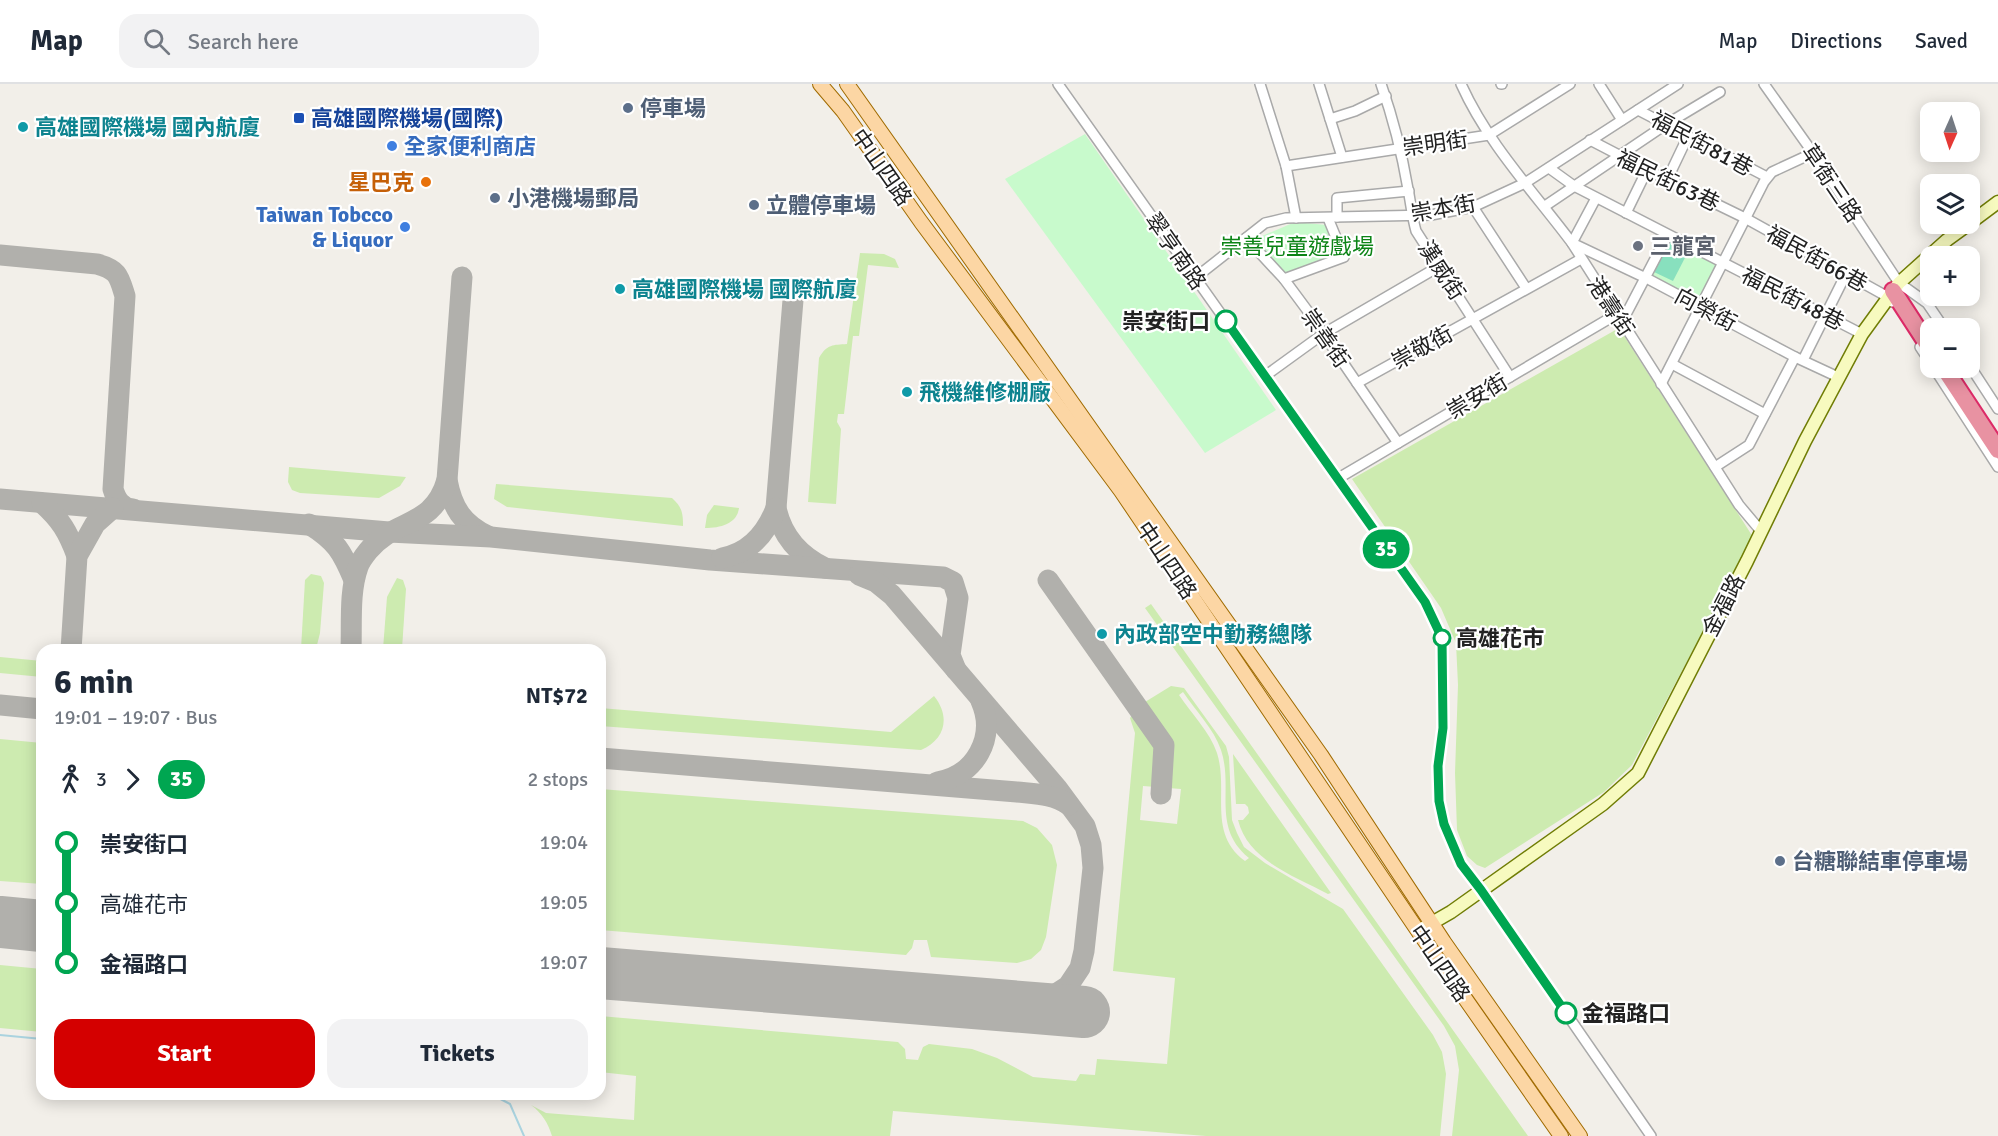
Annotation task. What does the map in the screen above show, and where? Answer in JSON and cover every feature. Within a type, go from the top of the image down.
[{"type":"highway","points":[[1893,290],[1920,320]]},
{"type":"highway","points":[[1893,290],[1920,332]]},
{"type":"highway","points":[[1951,378],[1998,450]]},
{"type":"highway","points":[[1962,378],[1998,432]]},
{"type":"main road","name":"中山四路","points":[[820,84],[843,111],[921,222],[1121,491],[1418,931],[1561,1136]]},
{"type":"main road","name":"中山四路","points":[[847,84],[1321,755],[1431,922],[1580,1136]]},
{"type":"street","points":[[1260,84],[1286,166],[1296,218]]},
{"type":"street","points":[[1319,84],[1342,157]]},
{"type":"street","name":"漢威街","points":[[1382,84],[1409,191],[1411,215],[1416,231],[1510,377]]},
{"type":"street","name":"港壽街","points":[[1461,84],[1489,135],[1511,168],[1545,206],[1572,243],[1739,505],[1760,530]]},
{"type":"street","name":"崇明街","points":[[1286,166],[1489,135],[1570,84]]},
{"type":"street","points":[[1599,84],[1622,120]]},
{"type":"street","name":"崇本街","points":[[1195,278],[1265,223],[1286,218],[1431,215],[1473,207],[1525,183],[1678,84]]},
{"type":"street","name":"草衙三路","points":[[1764,84],[1813,153],[1893,290],[1920,343]]},
{"type":"street","name":"翠亨南路","points":[[1060,85],[1425,602],[1442,638],[1443,728],[1438,766],[1439,801],[1444,824],[1461,864],[1651,1136]]},
{"type":"street","points":[[1545,206],[1665,125],[1720,92]]},
{"type":"street","points":[[1330,119],[1355,111],[1386,96]]},
{"type":"street","name":"福民街81巷","points":[[1638,110],[1767,177]]},
{"type":"street","points":[[1667,180],[1688,136]]},
{"type":"street","name":"福民街63巷","points":[[1590,140],[1745,218]]},
{"type":"street","points":[[1661,384],[1767,177],[1772,172],[1813,153]]},
{"type":"street","name":"福民街48巷","points":[[1549,168],[1574,186],[1667,236],[1723,262],[1862,334]]},
{"type":"street","points":[[1626,213],[1647,170]]},
{"type":"street","points":[[1284,279],[1344,257],[1332,218],[1337,198],[1409,191]]},
{"type":"street","points":[[1572,243],[1596,198]]},
{"type":"street","name":"金福路","points":[[1980,216],[1998,202]]},
{"type":"street","points":[[1473,207],[1526,288]]},
{"type":"street","name":"福民街66巷","points":[[1745,218],[1846,274],[1893,290]]},
{"type":"street","name":"金福路","points":[[1418,931],[1481,890],[1603,804],[1638,773],[1838,377],[1862,334],[1893,290],[1955,234]]},
{"type":"street","points":[[1619,318],[1646,277],[1667,236]]},
{"type":"street","name":"崇善街","points":[[1246,238],[1284,279],[1398,443]]},
{"type":"street","name":"向榮街","points":[[1572,243],[1646,277],[1838,377]]},
{"type":"street","name":"崇敬街","points":[[1357,383],[1581,259]]},
{"type":"street","points":[[1265,376],[1323,334],[1438,267]]},
{"type":"street","points":[[1715,467],[1749,445],[1765,414],[1826,315],[1846,274]]},
{"type":"street","points":[[1893,290],[1927,303],[1937,318]]},
{"type":"street","name":"崇安街","points":[[1337,479],[1510,377],[1619,318]]},
{"type":"street","points":[[1672,364],[1765,414]]},
{"type":"street","points":[[1940,378],[1998,467]]},
{"type":"street","points":[[1978,378],[1998,408]]},
{"type":"green space","points":[[1085,134],[1276,410],[1205,453],[1005,179]]},
{"type":"green space","name":"崇善兒童遊戲場","points":[[1295,222],[1327,225],[1340,256],[1285,274],[1255,239]]},
{"type":"green space","points":[[1671,239],[1720,263],[1701,302],[1651,277]]},
{"type":"green space","points":[[1670,241],[1689,250],[1673,281],[1654,272]]},
{"type":"green space","points":[[860,253],[884,254],[895,259],[899,268],[868,265],[859,336],[853,336],[844,414],[838,414],[837,422],[841,429],[836,504],[808,502],[819,358],[831,346],[847,344]]},
{"type":"green space","points":[[1619,328],[1753,537],[1632,765],[1604,792],[1485,868],[1477,865],[1467,856],[1457,830],[1456,643],[1441,608],[1352,479]]},
{"type":"green space","points":[[289,467],[406,477],[400,486],[379,498],[300,493],[292,490],[288,482]]},
{"type":"green space","points":[[496,484],[672,498],[681,510],[683,526],[507,507],[494,499]]},
{"type":"green space","points":[[714,505],[739,508],[738,513],[727,524],[705,528],[707,515]]},
{"type":"green space","points":[[311,574],[321,576],[324,583],[317,644],[301,644],[305,580]]},
{"type":"green space","points":[[397,578],[403,580],[406,589],[402,644],[383,644],[387,597]]},
{"type":"green space","points":[[1151,604],[1528,1136],[1452,1136],[1459,1070],[1455,1046],[1444,1026],[1145,608]]},
{"type":"green space","points":[[0,657],[36,660],[36,676],[0,673]]},
{"type":"green space","points":[[1171,686],[1184,688],[1226,746],[1229,757],[1232,820],[1244,847],[1265,863],[1343,909],[1433,1035],[1442,1052],[1446,1074],[1440,1136],[1206,1136],[893,1111],[890,1136],[552,1136],[544,1119],[531,1105],[546,1113],[634,1120],[636,1076],[606,1073],[606,1017],[898,1042],[905,1049],[906,1059],[918,1060],[923,1047],[929,1044],[972,1049],[997,1058],[1033,1077],[1076,1081],[1080,1074],[1095,1075],[1097,1059],[1167,1064],[1175,978],[1113,971],[1135,733],[1130,718],[1134,713],[1158,748],[1156,787],[1143,786],[1140,820],[1177,824],[1181,789],[1168,788],[1169,745],[1143,706],[1145,702]],"holes":[[[1183,692],[1218,742],[1224,765],[1230,834],[1237,846],[1249,858],[1245,861],[1233,850],[1226,838],[1221,811],[1220,767],[1214,745],[1179,695]]]},
{"type":"green space","points":[[934,696],[943,712],[943,727],[936,740],[921,750],[606,726],[606,708],[891,732]]},
{"type":"green space","points":[[0,739],[36,742],[36,884],[0,881]]},
{"type":"green space","points":[[1233,754],[1331,893],[1328,894],[1274,866],[1262,857],[1243,834],[1238,820],[1243,820],[1249,813],[1245,804],[1236,804]]},
{"type":"green space","points":[[606,789],[1023,821],[1037,828],[1052,845],[1057,865],[1046,937],[1041,950],[1031,959],[1017,963],[931,957],[927,940],[914,940],[912,948],[906,955],[606,930]]},
{"type":"green space","points":[[0,965],[36,968],[36,1031],[0,1028]]},
{"type":"waterway","points":[[0,1035],[36,1038]]},
{"type":"waterway","points":[[502,1100],[510,1104],[524,1136]]},
{"type":"taxiway","points":[[0,255],[97,264],[110,269],[117,275],[125,296],[113,489],[120,502],[125,507],[133,509]]},
{"type":"taxiway","points":[[462,277],[447,480],[455,506],[460,514],[471,526],[488,536]]},
{"type":"taxiway","points":[[793,300],[776,508],[782,527],[793,544],[799,551],[825,568]]},
{"type":"taxiway","points":[[351,644],[353,587],[361,561],[378,540],[423,515],[432,507],[441,496],[447,480]]},
{"type":"taxiway","points":[[0,499],[389,532],[491,537],[710,560],[943,577],[953,582],[958,598],[950,655],[956,670]]},
{"type":"taxiway","points":[[42,503],[63,527],[77,556]]},
{"type":"taxiway","points":[[71,644],[77,556],[95,524],[113,508]]},
{"type":"taxiway","points":[[722,558],[741,552],[756,541],[776,508]]},
{"type":"taxiway","points":[[309,524],[337,547],[354,580]]},
{"type":"taxiway","points":[[859,575],[876,582],[892,595],[1057,788],[1085,826],[1091,845],[1093,868],[1080,968],[1068,986],[1048,999],[1012,1006]]},
{"type":"taxiway","points":[[1048,580],[1164,745],[1161,794]]},
{"type":"taxiway","points":[[937,782],[962,772],[979,753],[986,728],[981,701]]},
{"type":"taxiway","points":[[0,705],[36,708]]},
{"type":"taxiway","points":[[606,758],[1031,793],[1051,797],[1069,805]]},
{"type":"runway","points":[[0,922],[36,925]]},
{"type":"runway","points":[[606,973],[1084,1012]]},
{"type":"bus line","name":"35","points":[[1226,321],[1425,602],[1442,638],[1443,728],[1438,766],[1439,801],[1444,824],[1461,864],[1566,1013]]},
{"type":"place","name":"停車場","points":[[628,108]]},
{"type":"place","name":"高雄國際機場(國際)","points":[[299,118]]},
{"type":"place","name":"高雄國際機場 國內航廈","points":[[23,127]]},
{"type":"place","name":"全家便利商店","points":[[392,146]]},
{"type":"place","name":"星巴克","points":[[426,182]]},
{"type":"place","name":"小港機場郵局","points":[[495,198]]},
{"type":"place","name":"立體停車場","points":[[754,205]]},
{"type":"place","name":"Taiwan Tobcco & Liquor","points":[[405,227]]},
{"type":"place","name":"三龍宮","points":[[1638,246]]},
{"type":"place","name":"高雄國際機場 國際航廈","points":[[620,289]]},
{"type":"place","name":"崇安街口","points":[[1226,321]]},
{"type":"place","name":"飛機維修棚廠","points":[[907,392]]},
{"type":"place","name":"內政部空中勤務總隊","points":[[1102,634]]},
{"type":"place","name":"高雄花市","points":[[1442,638]]},
{"type":"place","name":"台糖聯結車停車場","points":[[1780,861]]},
{"type":"place","name":"金福路口","points":[[1566,1013]]}]
